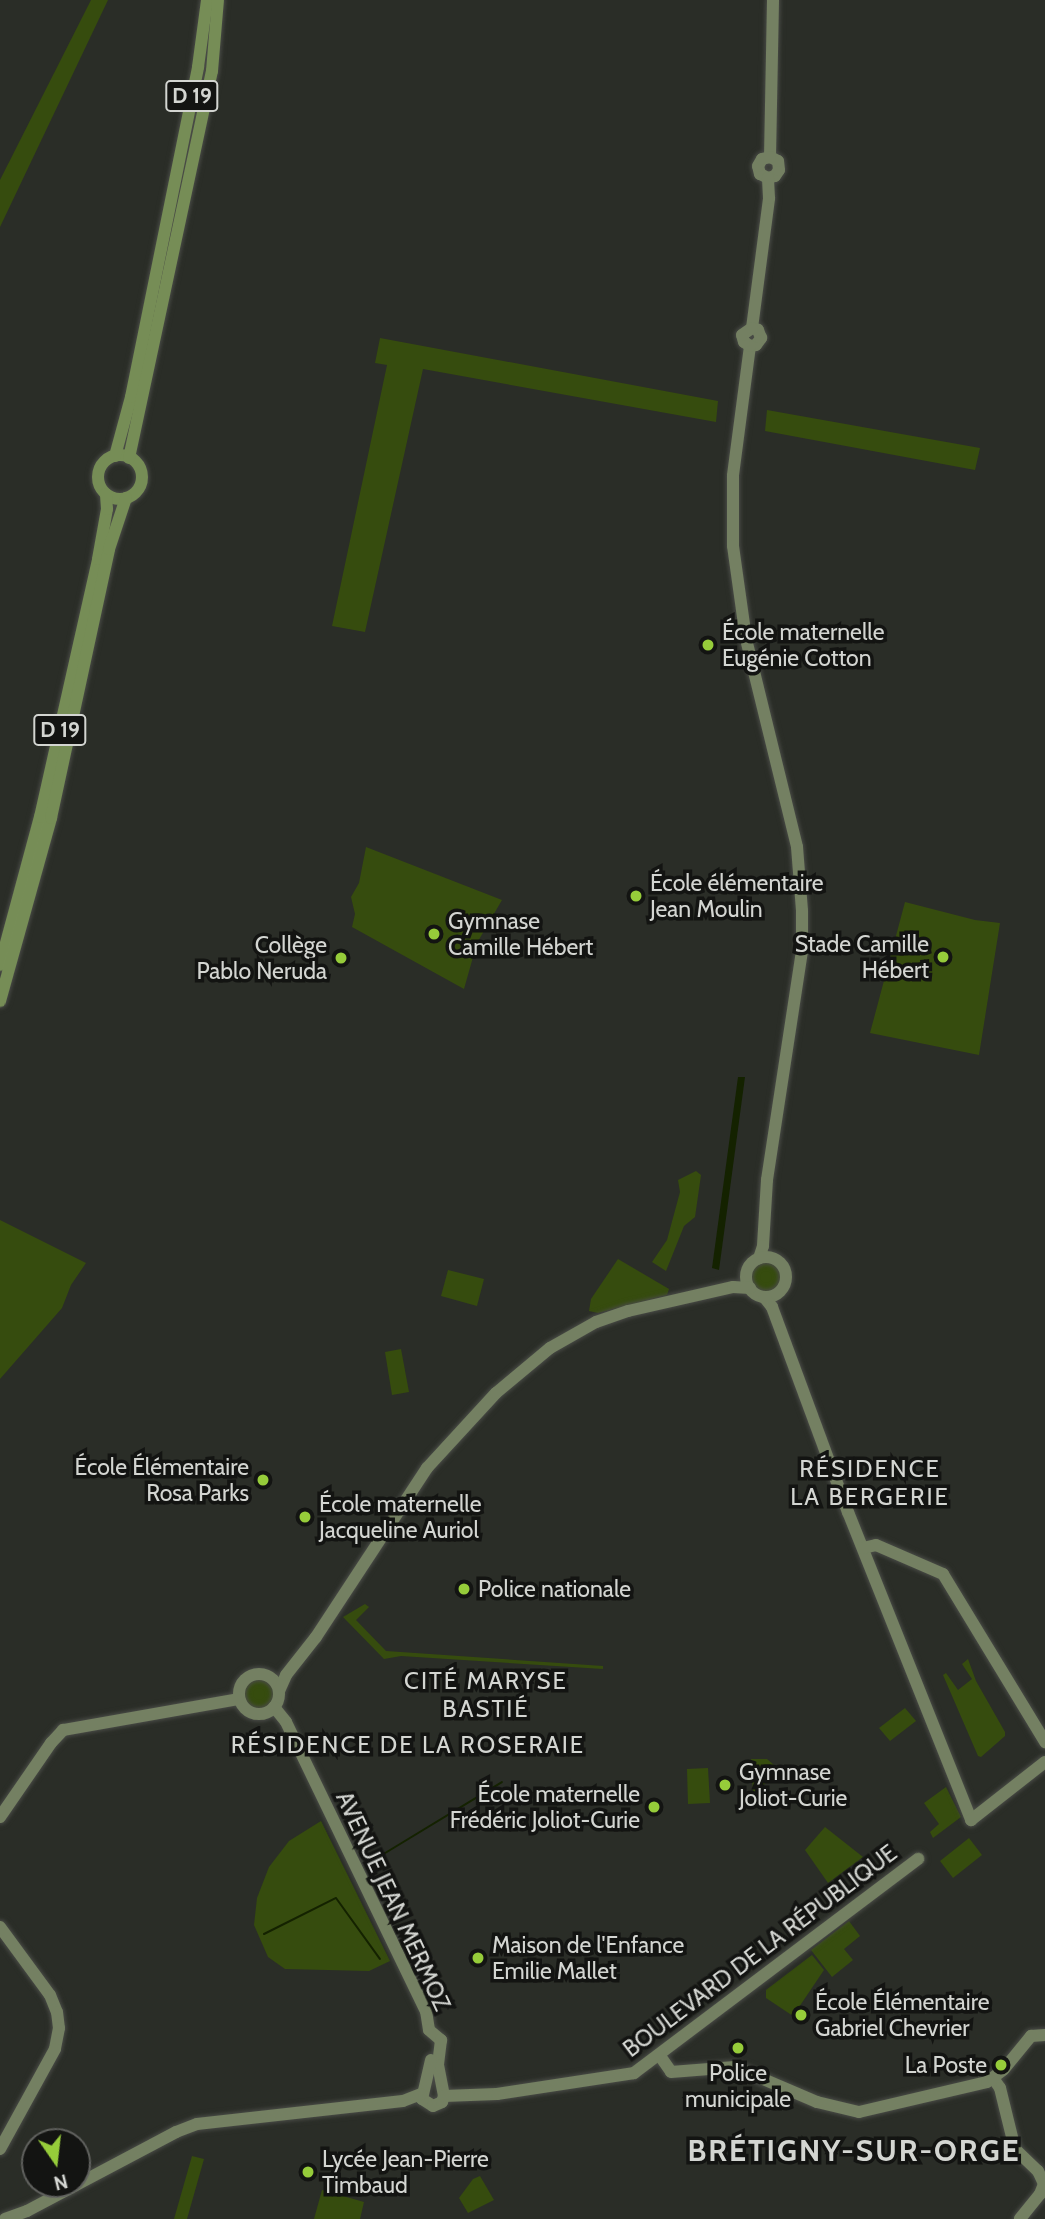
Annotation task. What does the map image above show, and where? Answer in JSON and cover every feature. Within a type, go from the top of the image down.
[{"type":"main road","name":"D 19","points":[[115,456],[131,397],[198,67],[207,0]]},
{"type":"main road","name":"D 19","points":[[130,458],[212,71],[218,0]]},
{"type":"main road","points":[[115,456],[130,458],[139,466],[142,479],[137,491],[126,498],[106,494],[99,482],[99,470],[106,461],[115,456]]},
{"type":"main road","name":"D 19","points":[[0,965],[40,817],[97,559],[107,509],[106,494]]},
{"type":"main road","name":"D 19","points":[[0,1001],[51,818],[109,550],[126,498]]},
{"type":"street","points":[[764,1254],[766,1189],[802,951],[797,848],[746,639],[733,546],[733,476],[750,346],[744,342],[742,335],[752,328],[769,198],[768,178],[775,176],[779,170],[778,161],[770,157],[773,0]]},
{"type":"street","points":[[748,1282],[750,1265],[764,1254]]},
{"type":"street","points":[[764,1254],[780,1262],[787,1275],[785,1285],[770,1300]]},
{"type":"street","points":[[275,1685],[261,1675],[250,1676],[240,1688],[239,1699],[246,1710],[257,1714],[274,1707],[275,1685],[323,1627],[427,1468],[496,1393],[550,1348],[579,1329],[628,1311],[748,1282]]},
{"type":"street","points":[[748,1282],[770,1300],[863,1548],[971,1820],[1045,1762]]},
{"type":"street","points":[[863,1548],[876,1545],[943,1574],[1045,1742]]},
{"type":"street","points":[[0,1817],[51,1743],[64,1730],[239,1699]]},
{"type":"street","name":"AVENUE JEAN MERMOZ","points":[[274,1707],[286,1722],[426,2011],[429,2030],[436,2036],[431,2092]]},
{"type":"street","name":"BOULEVARD DE LA RÉPUBLIQUE","points":[[431,2092],[497,2094],[626,2077],[660,2056],[918,1859]]},
{"type":"street","points":[[0,1927],[50,1995],[57,2012],[59,2028],[55,2049],[0,2149]]},
{"type":"street","points":[[660,2056],[671,2072],[735,2067],[817,2102],[859,2112],[981,2084],[993,2078],[1031,2036],[1045,2035]]},
{"type":"street","points":[[993,2078],[1000,2088],[1015,2149],[1038,2171],[1044,2184],[1040,2194],[1020,2219]]},
{"type":"street","points":[[5,2219],[27,2211],[188,2127],[232,2119],[401,2107],[431,2092]]},
{"type":"street","points":[[16,2219],[27,2211]]},
{"type":"green space","points":[[91,0],[108,0],[0,227],[0,180]]},
{"type":"green space","points":[[380,338],[718,401],[716,422],[423,369],[365,632],[332,626],[387,365],[375,363]]},
{"type":"green space","points":[[767,410],[980,448],[975,470],[765,431]]},
{"type":"green space","points":[[366,847],[502,900],[477,943],[464,989],[352,927],[355,914],[351,897],[359,883]]},
{"type":"green space","name":"Stade Camille Hébert","points":[[905,902],[975,920],[1000,923],[979,1055],[870,1033]]},
{"type":"green space","points":[[696,1171],[701,1175],[695,1217],[684,1226],[666,1271],[652,1262],[667,1240],[680,1192],[678,1180]]},
{"type":"green space","points":[[0,1220],[86,1263],[71,1285],[62,1308],[0,1379]]},
{"type":"green space","points":[[618,1259],[669,1289],[667,1295],[598,1313],[589,1311],[591,1299]]},
{"type":"green space","points":[[766,1262],[777,1266],[781,1277],[777,1288],[766,1292],[755,1288],[751,1277],[755,1266]]},
{"type":"green space","points":[[448,1270],[484,1279],[477,1306],[441,1296]]},
{"type":"green space","points":[[401,1349],[409,1392],[392,1395],[385,1352]]},
{"type":"green space","points":[[365,1604],[369,1607],[356,1620],[386,1651],[603,1666],[603,1669],[401,1656],[384,1659],[343,1617]]},
{"type":"green space","points":[[968,1659],[976,1681],[1005,1732],[1005,1736],[981,1757],[978,1756],[943,1675],[946,1673],[958,1690],[972,1679],[962,1664]]},
{"type":"green space","points":[[259,1679],[270,1683],[274,1694],[270,1705],[259,1709],[248,1705],[244,1694],[248,1683]]},
{"type":"green space","points":[[905,1708],[916,1721],[890,1741],[879,1728]]},
{"type":"green space","points":[[751,1759],[767,1759],[781,1771],[753,1793]]},
{"type":"green space","points":[[708,1768],[710,1803],[688,1804],[687,1769]]},
{"type":"green space","points":[[946,1787],[961,1817],[933,1838],[930,1832],[939,1824],[924,1803]]},
{"type":"green space","points":[[321,1821],[390,1961],[369,1971],[285,1969],[268,1957],[254,1925],[257,1898],[269,1867],[289,1841]]},
{"type":"green space","points":[[825,1827],[863,1857],[828,1883],[805,1850]]},
{"type":"green space","points":[[969,1838],[982,1855],[953,1878],[940,1861]]},
{"type":"green space","points":[[849,1921],[860,1936],[844,1949],[853,1960],[832,1977],[811,1950]]},
{"type":"green space","points":[[812,1955],[824,1970],[793,2016],[766,1998],[766,1990]]},
{"type":"green space","points":[[192,2156],[204,2159],[187,2219],[174,2219]]},
{"type":"green space","points":[[480,2176],[494,2200],[468,2213],[459,2198],[473,2179]]},
{"type":"green space","points":[[322,2190],[364,2202],[360,2219],[314,2219]]},
{"type":"shaded area","points":[[738,1077],[745,1077],[719,1270],[712,1268]]},
{"type":"waterway","points":[[372,1861],[502,1782]]},
{"type":"waterway","points":[[264,1934],[336,1898],[380,1959]]},
{"type":"place","name":"École maternelle Eugénie Cotton","points":[[708,645]]},
{"type":"place","name":"École élémentaire Jean Moulin","points":[[636,896]]},
{"type":"place","name":"Gymnase Camille Hébert","points":[[434,934]]},
{"type":"place","name":"Stade Camille Hébert","points":[[943,957]]},
{"type":"place","name":"Collège Pablo Neruda","points":[[341,958]]},
{"type":"place","name":"École Élémentaire Rosa Parks","points":[[263,1480]]},
{"type":"place","name":"École maternelle Jacqueline Auriol","points":[[305,1517]]},
{"type":"place","name":"Police nationale","points":[[464,1589]]},
{"type":"place","name":"Gymnase Joliot-Curie","points":[[725,1785]]},
{"type":"place","name":"École maternelle Frédéric Joliot-Curie","points":[[654,1807]]},
{"type":"place","name":"Maison de l'Enfance Emilie Mallet","points":[[478,1958]]},
{"type":"place","name":"École Élémentaire Gabriel Chevrier","points":[[801,2015]]},
{"type":"place","name":"Police municipale","points":[[738,2048]]},
{"type":"place","name":"La Poste","points":[[1001,2065]]},
{"type":"place","name":"Lycée Jean-Pierre Timbaud","points":[[308,2172]]},
{"type":"district","name":"RÉSIDENCE LA BERGERIE","points":[[870,1483]]},
{"type":"district","name":"CITÉ MARYSE BASTIÉ","points":[[486,1695]]},
{"type":"district","name":"RÉSIDENCE DE LA ROSERAIE","points":[[408,1745]]},
{"type":"district","name":"BRÉTIGNY-SUR-ORGE","points":[[854,2151]]}]
